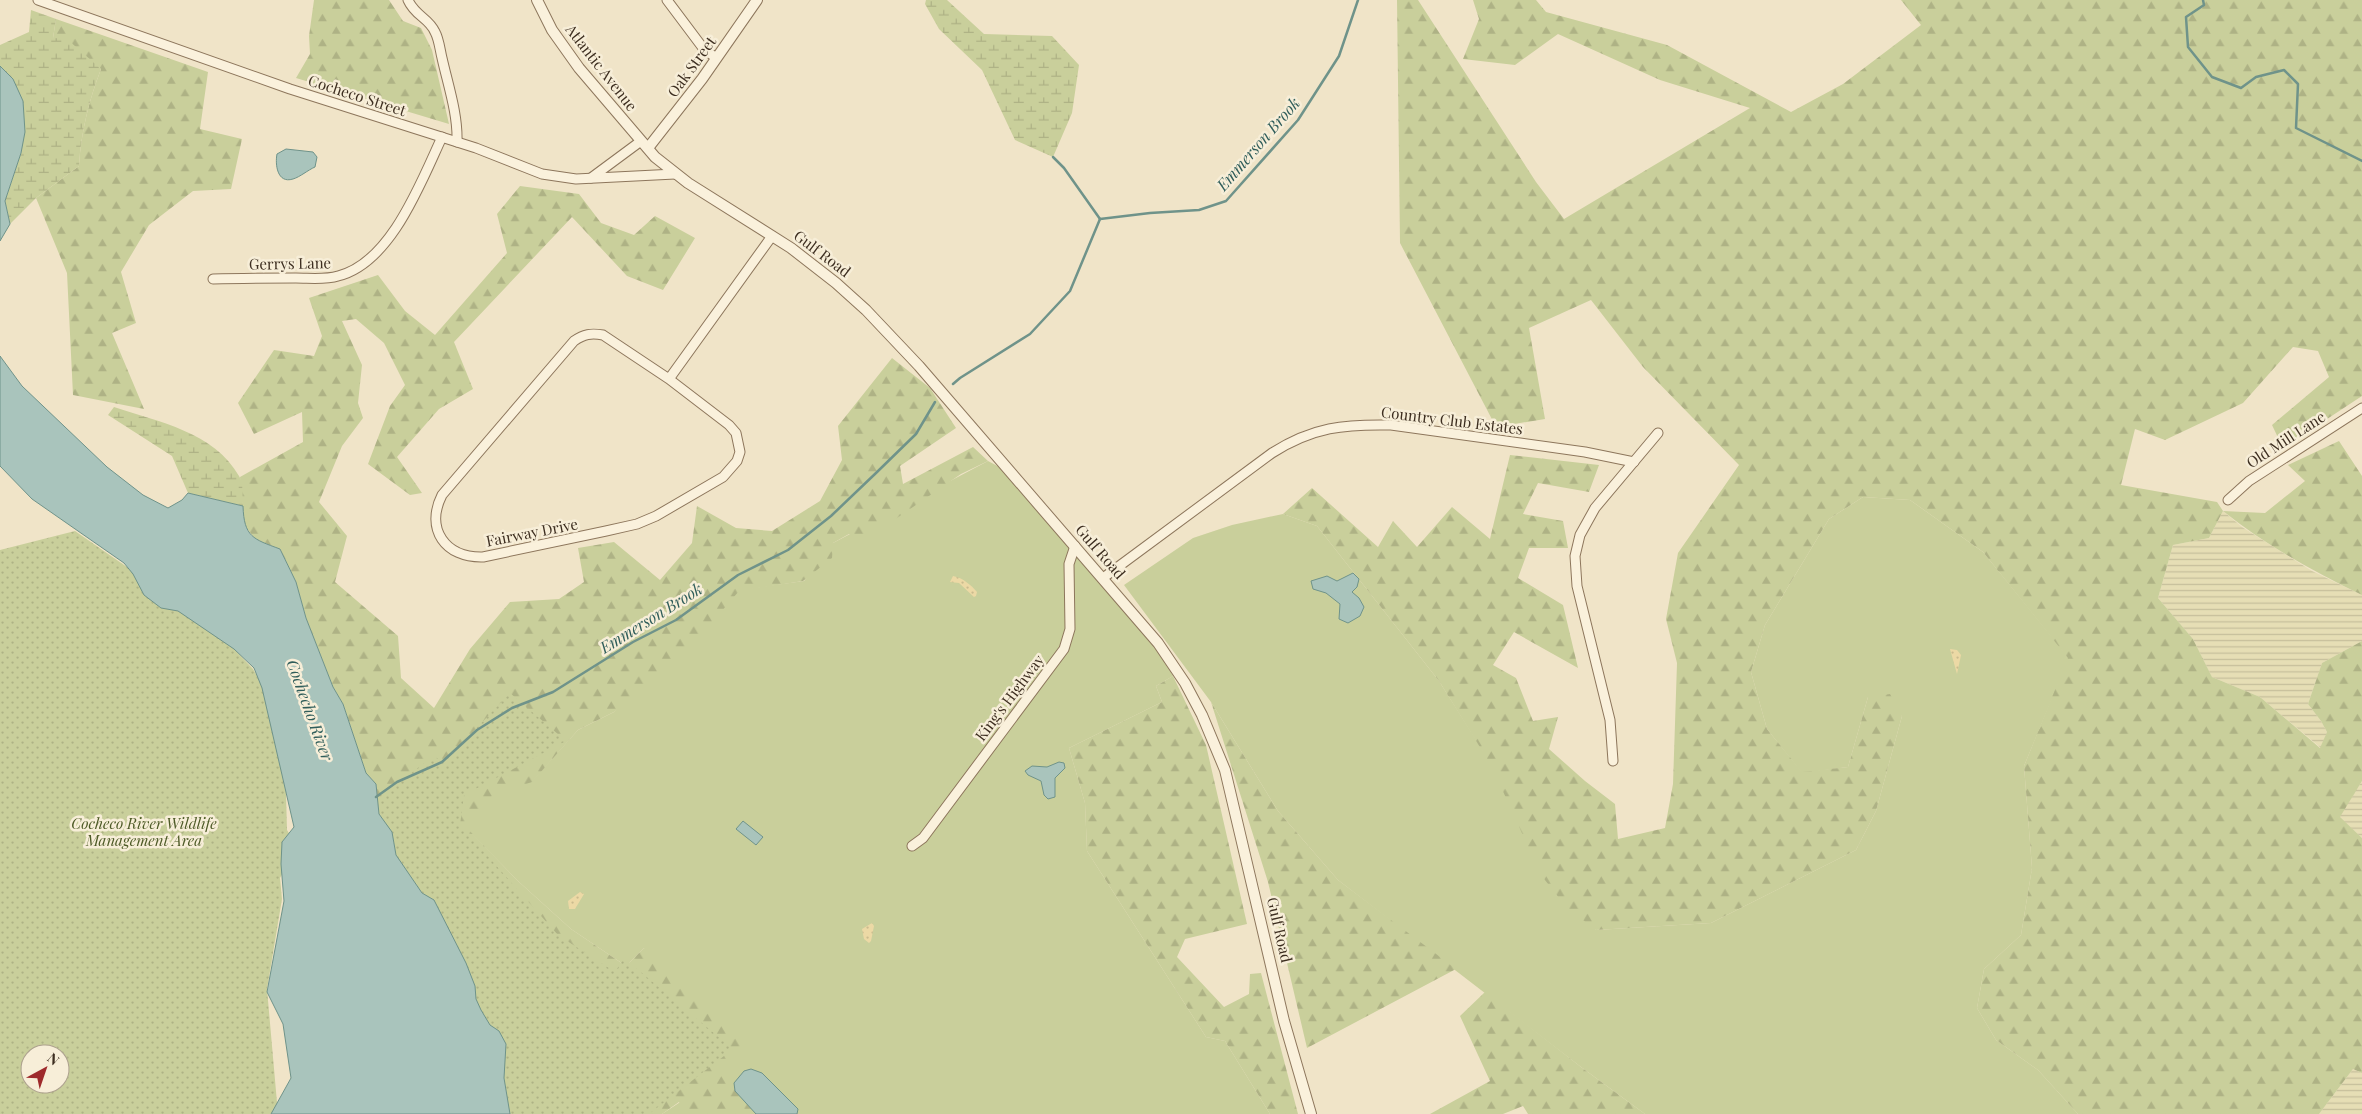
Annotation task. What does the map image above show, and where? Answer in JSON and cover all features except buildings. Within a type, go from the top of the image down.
[{"type":"street","name":"Cocheco Street","points":[[38,0],[290,89],[442,137],[542,174],[559,178],[674,174]]},
{"type":"street","points":[[408,0],[412,10],[428,21],[436,32],[452,98],[457,130],[456,142]]},
{"type":"street","name":"Atlantic Avenue","points":[[538,0],[552,30],[567,52],[593,86],[646,146]]},
{"type":"street","points":[[667,0],[702,48],[716,58]]},
{"type":"street","name":"Oak Street","points":[[646,146],[716,58],[756,0]]},
{"type":"street","name":"Gerrys Lane","points":[[213,279],[336,277],[349,273],[371,256],[400,223],[442,137]]},
{"type":"street","points":[[591,178],[646,146]]},
{"type":"street","name":"Gulf Road","points":[[646,146],[674,174],[772,236],[836,282],[866,310],[919,366],[1149,630],[1171,661],[1185,683],[1215,742],[1234,804],[1284,1021],[1311,1114]]},
{"type":"street","points":[[669,379],[772,236]]},
{"type":"street","name":"Fairway Drive","points":[[587,334],[603,335],[669,379],[729,425],[736,433],[740,452],[734,466],[723,477],[656,516],[622,528],[482,557],[463,555],[446,545],[440,536],[435,516],[442,495],[574,341],[587,334]]},
{"type":"street","name":"Old Mill Lane","points":[[2228,500],[2249,481],[2362,408]]},
{"type":"street","name":"Country Club Estates","points":[[1103,578],[1272,453],[1295,439],[1320,430],[1361,424],[1399,426],[1585,452],[1634,462]]},
{"type":"street","points":[[1613,761],[1609,715],[1577,586],[1575,561],[1580,535],[1590,516],[1658,433]]},
{"type":"street","name":"King's Highway","points":[[912,846],[923,838],[1064,649],[1070,629],[1069,564],[1075,546]]},
{"type":"shaded area","points":[[2223,511],[2242,527],[2312,571],[2362,595],[2362,641],[2322,663],[2308,704],[2327,732],[2321,748],[2260,697],[2212,677],[2193,639],[2158,598],[2173,545],[2209,538]]},
{"type":"shaded area","points":[[2362,781],[2362,838],[2339,817]]},
{"type":"shaded area","points":[[2353,1069],[2362,1073],[2362,1114],[2319,1114]]},
{"type":"green space","points":[[314,0],[389,0],[403,21],[421,28],[432,50],[449,124],[296,78],[310,54],[309,36]]},
{"type":"green space","points":[[926,0],[947,0],[984,34],[1052,36],[1079,65],[1072,113],[1053,157],[1015,140],[982,70],[939,29],[925,4]]},
{"type":"green space","points":[[1397,0],[1418,0],[1536,182],[1564,219],[1750,108],[1660,80],[1558,34],[1515,65],[1463,59],[1479,19],[1473,0],[1536,0],[1546,12],[1667,45],[1791,112],[1843,84],[1921,25],[1901,0],[2362,0],[2362,396],[2283,448],[2272,425],[2329,377],[2318,351],[2293,347],[2243,403],[2165,440],[2135,429],[2121,485],[2217,502],[2223,511],[2209,538],[2173,545],[2158,598],[2193,639],[2212,677],[2260,697],[2320,748],[2327,732],[2308,704],[2322,663],[2362,641],[2362,781],[2340,817],[2362,838],[2362,1073],[2353,1069],[2319,1114],[2078,1114],[2038,1070],[1996,1040],[1977,1008],[1984,969],[2021,935],[2032,868],[2024,766],[2068,658],[1983,552],[1910,500],[1863,497],[1829,519],[1765,625],[1751,672],[1767,729],[1802,772],[1848,767],[1868,697],[1890,694],[1902,716],[1876,811],[1856,850],[1711,923],[1596,930],[1567,908],[1541,875],[1491,765],[1439,681],[1317,526],[1283,514],[1312,488],[1378,547],[1393,521],[1417,547],[1452,507],[1490,539],[1510,455],[1599,465],[1589,492],[1538,483],[1523,514],[1563,521],[1568,548],[1529,548],[1518,578],[1563,605],[1578,668],[1514,632],[1493,665],[1516,678],[1533,721],[1558,717],[1549,749],[1585,781],[1615,804],[1618,839],[1665,828],[1673,784],[1677,663],[1666,619],[1678,553],[1739,465],[1643,367],[1591,300],[1529,328],[1545,419],[1496,427],[1400,243]]},
{"type":"green space","points":[[31,10],[56,19],[53,38],[67,39],[101,69],[86,116],[79,166],[36,198],[10,224],[5,201],[21,153],[13,79],[0,66],[0,45],[29,32]]},
{"type":"green space","points":[[56,19],[208,72],[200,129],[242,139],[231,189],[193,191],[149,225],[121,272],[136,323],[112,333],[144,409],[73,395],[67,273],[36,198],[79,166],[86,116],[101,69],[53,38]]},
{"type":"green space","points":[[520,186],[579,194],[601,223],[634,235],[655,216],[695,238],[663,290],[627,276],[572,217],[454,342],[473,389],[439,409],[397,457],[422,493],[410,495],[368,464],[390,406],[405,385],[384,343],[356,319],[342,321],[362,365],[358,403],[363,418],[342,446],[319,502],[347,536],[335,582],[398,636],[401,678],[434,708],[470,649],[510,602],[559,599],[584,582],[578,548],[614,542],[660,580],[692,543],[697,506],[736,528],[772,531],[820,501],[842,460],[838,426],[892,358],[930,388],[956,428],[900,466],[903,484],[973,447],[988,461],[961,474],[865,540],[849,534],[833,543],[832,558],[803,581],[739,591],[673,668],[614,712],[578,730],[532,782],[493,795],[464,825],[518,881],[571,929],[626,966],[644,948],[739,1031],[741,1048],[723,1077],[728,1085],[734,1083],[735,1091],[756,1114],[685,1114],[679,1102],[662,1114],[510,1114],[434,900],[422,893],[396,855],[392,832],[379,814],[376,784],[366,773],[343,704],[333,687],[306,618],[296,582],[280,549],[256,540],[244,525],[240,477],[303,442],[302,412],[254,434],[238,403],[274,350],[314,356],[322,336],[309,298],[378,275],[405,311],[435,335],[507,253],[497,214]]},
{"type":"green space","points":[[114,407],[184,431],[215,449],[228,461],[241,479],[243,506],[188,493],[172,456],[108,415]]},
{"type":"green space","points":[[2339,441],[2362,476],[2362,595],[2290,557],[2223,511],[2265,513],[2305,481],[2288,465]]},
{"type":"green space","points":[[988,461],[1003,469],[1159,650],[1173,676],[1156,686],[1162,702],[1069,748],[1085,803],[1087,851],[1206,1037],[1225,1041],[1270,1114],[662,1114],[691,1095],[644,948],[626,966],[571,929],[518,881],[463,825],[493,794],[532,781],[578,730],[614,712],[723,608],[739,590],[804,581],[833,543]]},
{"type":"green space","points":[[1863,497],[1910,500],[1983,552],[2069,658],[2024,766],[2032,868],[2021,935],[1984,969],[1977,1008],[1996,1040],[2038,1070],[2078,1114],[1645,1114],[1338,880],[1278,811],[1211,702],[1124,585],[1193,538],[1232,525],[1283,514],[1317,526],[1439,681],[1596,930],[1711,923],[1856,850],[1876,811],[1902,716],[1868,697],[1848,767],[1802,773],[1767,729],[1751,672],[1765,625],[1829,519]]},
{"type":"green space","name":"Cocheco River Wildlife Management Area","points":[[75,531],[212,626],[253,669],[284,720],[287,830],[294,841],[290,859],[280,878],[282,899],[267,989],[278,1114],[0,1114],[0,550]]},
{"type":"green space","points":[[1173,676],[1206,745],[1247,924],[1185,939],[1177,957],[1224,1007],[1249,994],[1250,974],[1261,973],[1298,1114],[1270,1114],[1225,1041],[1206,1037],[1087,851],[1085,803],[1069,748],[1162,702],[1156,686]]},
{"type":"green space","points":[[510,693],[566,741],[464,795],[460,825],[558,935],[615,972],[624,958],[733,1049],[649,1114],[505,1114],[424,895],[397,859],[392,832],[382,823],[377,800],[433,756],[444,762]]},
{"type":"green space","points":[[1211,702],[1278,811],[1338,880],[1456,969],[1307,1048],[1268,882]]},
{"type":"green space","points":[[1485,992],[1645,1114],[1528,1114],[1523,1106],[1503,1114],[1430,1114],[1490,1081],[1460,1016]]},
{"type":"sand","points":[[953,576],[969,584],[977,592],[976,596],[974,597],[959,583],[950,582]]},
{"type":"sand","points":[[1950,649],[1957,650],[1961,655],[1957,674]]},
{"type":"sand","points":[[580,892],[584,894],[575,909],[569,909],[568,901]]},
{"type":"sand","points":[[872,923],[874,926],[869,943],[864,939],[862,929]]},
{"type":"water","points":[[0,66],[13,79],[23,101],[25,132],[21,153],[5,201],[10,224],[0,241]]},
{"type":"water","points":[[286,149],[313,152],[317,157],[315,167],[296,178],[283,179],[278,172],[276,158],[277,154]]},
{"type":"water","name":"Cochecho River","points":[[0,356],[22,386],[107,467],[143,495],[168,508],[182,500],[188,493],[243,506],[245,524],[248,531],[257,539],[280,549],[296,582],[306,618],[333,687],[343,704],[366,773],[376,784],[379,814],[392,832],[396,855],[422,893],[434,900],[466,963],[475,986],[476,999],[481,1010],[490,1025],[499,1031],[506,1044],[504,1078],[510,1114],[271,1114],[291,1078],[283,1024],[267,992],[284,901],[281,864],[282,842],[294,827],[262,688],[254,668],[234,649],[178,611],[161,608],[144,595],[133,574],[124,563],[32,499],[0,466]]},
{"type":"water","points":[[1353,573],[1359,579],[1357,587],[1352,592],[1359,598],[1364,607],[1360,616],[1348,623],[1339,619],[1340,604],[1326,593],[1313,589],[1311,581],[1327,576],[1337,581]]},
{"type":"water","points":[[1059,762],[1064,763],[1065,768],[1055,778],[1055,797],[1048,799],[1044,795],[1041,781],[1028,775],[1025,771],[1032,766],[1047,767]]},
{"type":"water","points":[[743,821],[763,837],[756,845],[736,829]]},
{"type":"water","points":[[751,1069],[762,1073],[798,1109],[797,1114],[756,1114],[735,1091],[734,1083],[744,1071]]},
{"type":"waterway","name":"Emmerson Brook","points":[[1100,219],[1199,210],[1226,201],[1298,120],[1339,56],[1358,0]]},
{"type":"waterway","points":[[2203,0],[2204,5],[2186,17],[2188,47],[2212,77],[2241,88],[2256,77],[2284,70],[2298,84],[2296,128],[2362,161]]},
{"type":"waterway","points":[[1053,157],[1064,168],[1100,219]]},
{"type":"waterway","name":"Emmerson Brook","points":[[953,384],[1030,334],[1070,291],[1100,219]]},
{"type":"waterway","name":"Emmerson Brook","points":[[376,797],[397,782],[442,762],[477,730],[512,708],[553,692],[633,642],[676,620],[738,575],[788,550],[831,516],[916,434],[935,402]]}]
